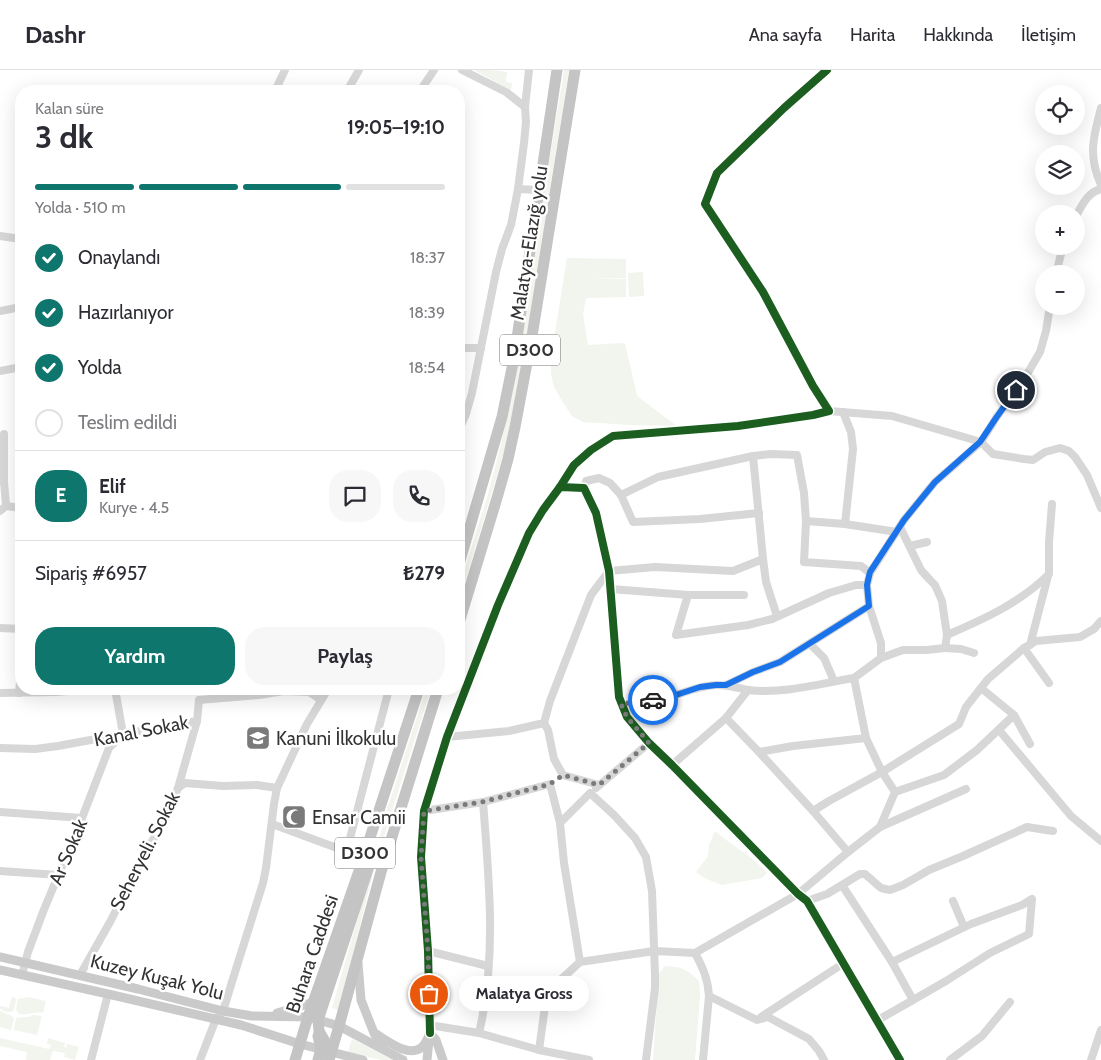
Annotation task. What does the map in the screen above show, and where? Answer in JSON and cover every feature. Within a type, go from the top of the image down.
[{"type":"highway","name":"D300","points":[[465,545],[502,417],[514,358],[557,70]]},
{"type":"highway","name":"Malatya-Elazığ yolu","points":[[465,603],[502,481],[515,427],[576,70]]},
{"type":"highway","name":"Buhara Caddesi","points":[[297,1052],[316,1016],[314,1000],[416,695]]},
{"type":"highway","name":"D300","points":[[324,1056],[340,1022],[381,872],[436,695]]},
{"type":"highway","points":[[297,1052],[324,1056],[316,1016],[370,863],[371,834]]},
{"type":"highway","points":[[316,1016],[340,1022]]},
{"type":"main road","points":[[358,956],[361,1000],[374,1033],[384,1050]]},
{"type":"main road","name":"Kuzey Kuşak Yolu","points":[[0,957],[224,1011],[252,1016],[316,1016]]},
{"type":"main road","name":"Kuzey Kuşak Yolu","points":[[0,970],[241,1025],[297,1052]]},
{"type":"main road","points":[[264,1016],[295,1008],[314,1000]]},
{"type":"main road","points":[[340,1022],[403,1060]]},
{"type":"main road","points":[[374,1033],[403,1049],[415,1050],[423,1046],[430,1029]]},
{"type":"main road","points":[[427,1060],[430,1029]]},
{"type":"main road","points":[[430,1029],[443,1060]]},
{"type":"main road","points":[[324,1056],[363,1060]]},
{"type":"street","points":[[278,85],[285,70]]},
{"type":"street","points":[[350,85],[359,70]]},
{"type":"street","points":[[424,85],[434,70]]},
{"type":"street","points":[[462,70],[506,92],[525,107]]},
{"type":"street","points":[[465,416],[472,392],[498,265],[511,225],[518,189],[526,122],[525,107],[529,70]]},
{"type":"street","points":[[827,70],[784,108],[717,173],[705,204],[763,292],[813,386],[829,411]]},
{"type":"street","points":[[1101,108],[1092,150],[1094,165],[1101,185]]},
{"type":"street","points":[[518,189],[539,190]]},
{"type":"street","points":[[1081,205],[1083,201],[1101,189]]},
{"type":"street","points":[[0,236],[15,238]]},
{"type":"street","points":[[0,311],[15,308]]},
{"type":"street","points":[[881,658],[881,643],[869,606],[867,585],[870,572],[898,529],[935,482],[980,442],[1026,376],[1040,352],[1049,315]]},
{"type":"street","points":[[465,348],[481,348]]},
{"type":"street","points":[[0,371],[15,368]]},
{"type":"street","points":[[465,690],[498,605],[529,533],[574,465],[591,450],[613,436],[738,426],[829,411],[892,416],[980,442],[993,454],[1033,460],[1045,452],[1060,448],[1069,451],[1087,475],[1101,508]]},
{"type":"street","points":[[843,412],[851,432],[853,448],[845,524]]},
{"type":"street","points":[[3,509],[4,434]]},
{"type":"street","points":[[621,495],[658,477],[753,456],[770,454],[797,455],[804,493],[806,521],[804,562],[860,566],[870,572]]},
{"type":"street","points":[[753,456],[766,582],[778,616]]},
{"type":"street","points":[[759,513],[700,519],[633,522],[621,495],[610,483],[599,478],[586,481],[584,488],[596,512],[609,571],[619,697],[627,717],[649,743],[807,901],[900,1060]]},
{"type":"street","points":[[560,487],[584,488]]},
{"type":"street","points":[[1049,683],[1027,646],[1048,574],[1052,504]]},
{"type":"street","points":[[806,521],[898,529],[910,546],[921,570],[935,585],[942,601],[947,635],[945,648]]},
{"type":"street","points":[[910,546],[927,542]]},
{"type":"street","points":[[599,785],[563,775],[554,759],[548,730],[544,723],[550,701],[591,595],[609,571],[655,567],[733,571],[763,559]]},
{"type":"street","points":[[947,635],[1015,602],[1048,574]]},
{"type":"street","points":[[688,595],[676,635],[748,625],[778,616],[829,593],[856,585],[867,585]]},
{"type":"street","points":[[611,589],[688,595],[744,595]]},
{"type":"street","points":[[726,685],[780,662],[869,606]]},
{"type":"street","points":[[813,811],[882,772],[958,724],[966,707],[988,679],[1027,646],[1036,641],[1080,637],[1094,629],[1101,621]]},
{"type":"street","points":[[0,628],[15,629]]},
{"type":"street","points":[[810,644],[824,658],[834,681]]},
{"type":"street","points":[[621,704],[661,699],[700,687],[716,685],[726,685],[761,692],[793,690],[854,678],[881,658],[903,650],[945,648],[961,649],[974,653]]},
{"type":"street","points":[[854,678],[866,738],[882,772],[895,792]]},
{"type":"street","points":[[981,688],[1014,715],[1030,744]]},
{"type":"street","points":[[672,765],[726,718],[748,690]]},
{"type":"street","points":[[0,693],[15,694]]},
{"type":"street","points":[[116,695],[123,734]]},
{"type":"street","name":"Kanal Sokak","points":[[0,748],[35,749],[50,747],[197,721],[199,700],[225,695]]},
{"type":"street","name":"Kanal Sokak","points":[[314,695],[321,700]]},
{"type":"street","points":[[200,1060],[216,1019],[224,1011],[263,884],[277,788],[303,733],[324,695]]},
{"type":"street","points":[[272,824],[337,848],[346,846],[349,842],[387,695]]},
{"type":"street","points":[[463,695],[447,737],[424,811],[421,857],[428,951],[430,1029],[479,1033],[539,1050],[589,1060]]},
{"type":"street","points":[[880,827],[895,792],[944,775],[976,750],[1014,715]]},
{"type":"street","points":[[726,718],[813,811],[848,852]]},
{"type":"street","name":"Seheryeli. Sokak","points":[[80,975],[168,814],[178,788],[197,721]]},
{"type":"street","points":[[447,737],[509,731],[544,723]]},
{"type":"street","points":[[999,730],[1070,816],[1101,841]]},
{"type":"street","name":"Ar Sokak","points":[[22,975],[42,912],[109,748],[123,734]]},
{"type":"street","points":[[759,752],[793,746],[866,738]]},
{"type":"street","points":[[560,822],[590,792],[649,743]]},
{"type":"street","points":[[424,811],[482,802],[550,784],[563,775]]},
{"type":"street","points":[[178,788],[185,783],[223,786],[257,785],[277,788]]},
{"type":"street","points":[[550,784],[560,822],[565,871],[580,962]]},
{"type":"street","points":[[539,1050],[546,1000],[550,991],[580,962],[654,951],[695,953],[798,894],[880,827],[966,790]]},
{"type":"street","points":[[590,792],[635,838],[646,857],[652,891],[655,988],[646,1060]]},
{"type":"street","points":[[479,1033],[485,1010],[491,929],[482,802]]},
{"type":"street","points":[[0,812],[82,818]]},
{"type":"street","points":[[807,901],[827,894],[860,874],[865,874],[881,888],[890,890],[929,870],[1027,827],[1052,831]]},
{"type":"street","points":[[0,871],[58,875]]},
{"type":"street","points":[[842,885],[892,962],[913,1000]]},
{"type":"street","points":[[878,1020],[990,953],[1030,934],[1032,899],[1022,905],[964,927],[892,962]]},
{"type":"street","points":[[953,902],[964,927]]},
{"type":"street","points":[[428,951],[488,966]]},
{"type":"street","points":[[695,953],[702,965],[708,983],[709,996],[703,1060]]},
{"type":"street","points":[[757,1020],[844,964]]},
{"type":"street","points":[[91,1060],[108,994]]},
{"type":"street","points":[[709,996],[757,1020],[768,1017],[809,1039],[824,1060]]},
{"type":"street","points":[[950,1060],[982,1036],[1010,1002]]},
{"type":"street","points":[[1091,1060],[1101,1030]]},
{"type":"shaded area","points":[[474,70],[507,72],[506,82],[512,83],[511,90]]},
{"type":"shaded area","points":[[564,70],[569,70],[526,338],[505,449],[465,582],[465,569],[488,494],[511,401]]},
{"type":"shaded area","points":[[567,258],[626,259],[626,278],[589,278],[626,279],[626,297],[586,298],[583,314],[588,345],[625,344],[637,395],[677,426],[583,422],[572,416],[554,387],[551,374],[553,345]]},
{"type":"shaded area","points":[[643,272],[644,296],[629,297],[628,273]]},
{"type":"shaded area","points":[[424,695],[429,695],[373,873],[339,1010],[332,1008],[385,816]]},
{"type":"shaded area","points":[[715,831],[755,861],[767,873],[762,878],[722,885],[704,878],[696,872],[708,856],[709,845]]},
{"type":"shaded area","points":[[665,966],[684,969],[699,981],[700,996],[695,1060],[653,1060],[659,974]]},
{"type":"shaded area","points":[[12,996],[16,999],[14,1010],[3,1011],[0,1006],[9,1008]]},
{"type":"shaded area","points":[[29,997],[46,1001],[43,1013],[19,1014],[16,1009],[18,999]]},
{"type":"shaded area","points":[[0,1011],[12,1016],[14,1019],[11,1030],[0,1027]]},
{"type":"shaded area","points":[[32,1015],[42,1016],[37,1035],[14,1030],[16,1018]]},
{"type":"shaded area","points":[[0,1038],[49,1049],[51,1045],[47,1044],[48,1038],[65,1043],[64,1047],[66,1048],[67,1044],[79,1047],[75,1060],[64,1057],[65,1053],[53,1051],[50,1060],[26,1060],[27,1052],[0,1046]]},
{"type":"shaded area","points":[[352,1039],[393,1060],[381,1060],[348,1052]]},
{"type":"cycle path","points":[[560,487],[574,465],[591,450],[613,436],[738,426],[829,411],[813,386],[763,292],[705,204],[717,173],[784,108],[827,70]]},
{"type":"cycle path","points":[[465,690],[498,605],[529,533],[560,487],[584,488],[596,513],[609,571],[619,697],[627,717],[649,743],[807,901],[900,1060]]},
{"type":"cycle path","points":[[430,1033],[428,951],[421,857],[424,811],[447,737],[463,695]]},
{"type":"way so far","points":[[429,994],[428,951],[421,857],[424,811],[482,802],[550,784],[563,775],[599,785],[649,743],[627,717],[621,704],[653,700]]},
{"type":"place","name":"Kanuni İlkokulu","points":[[258,738]]},
{"type":"place","name":"Ensar Camii","points":[[294,817]]},
{"type":"place","name":"Malatya Gross","points":[[429,994]]},
{"type":"route","points":[[653,700],[700,687],[726,685],[780,662],[869,606],[867,585],[870,572],[904,520],[935,482],[980,442],[1016,390]]}]
